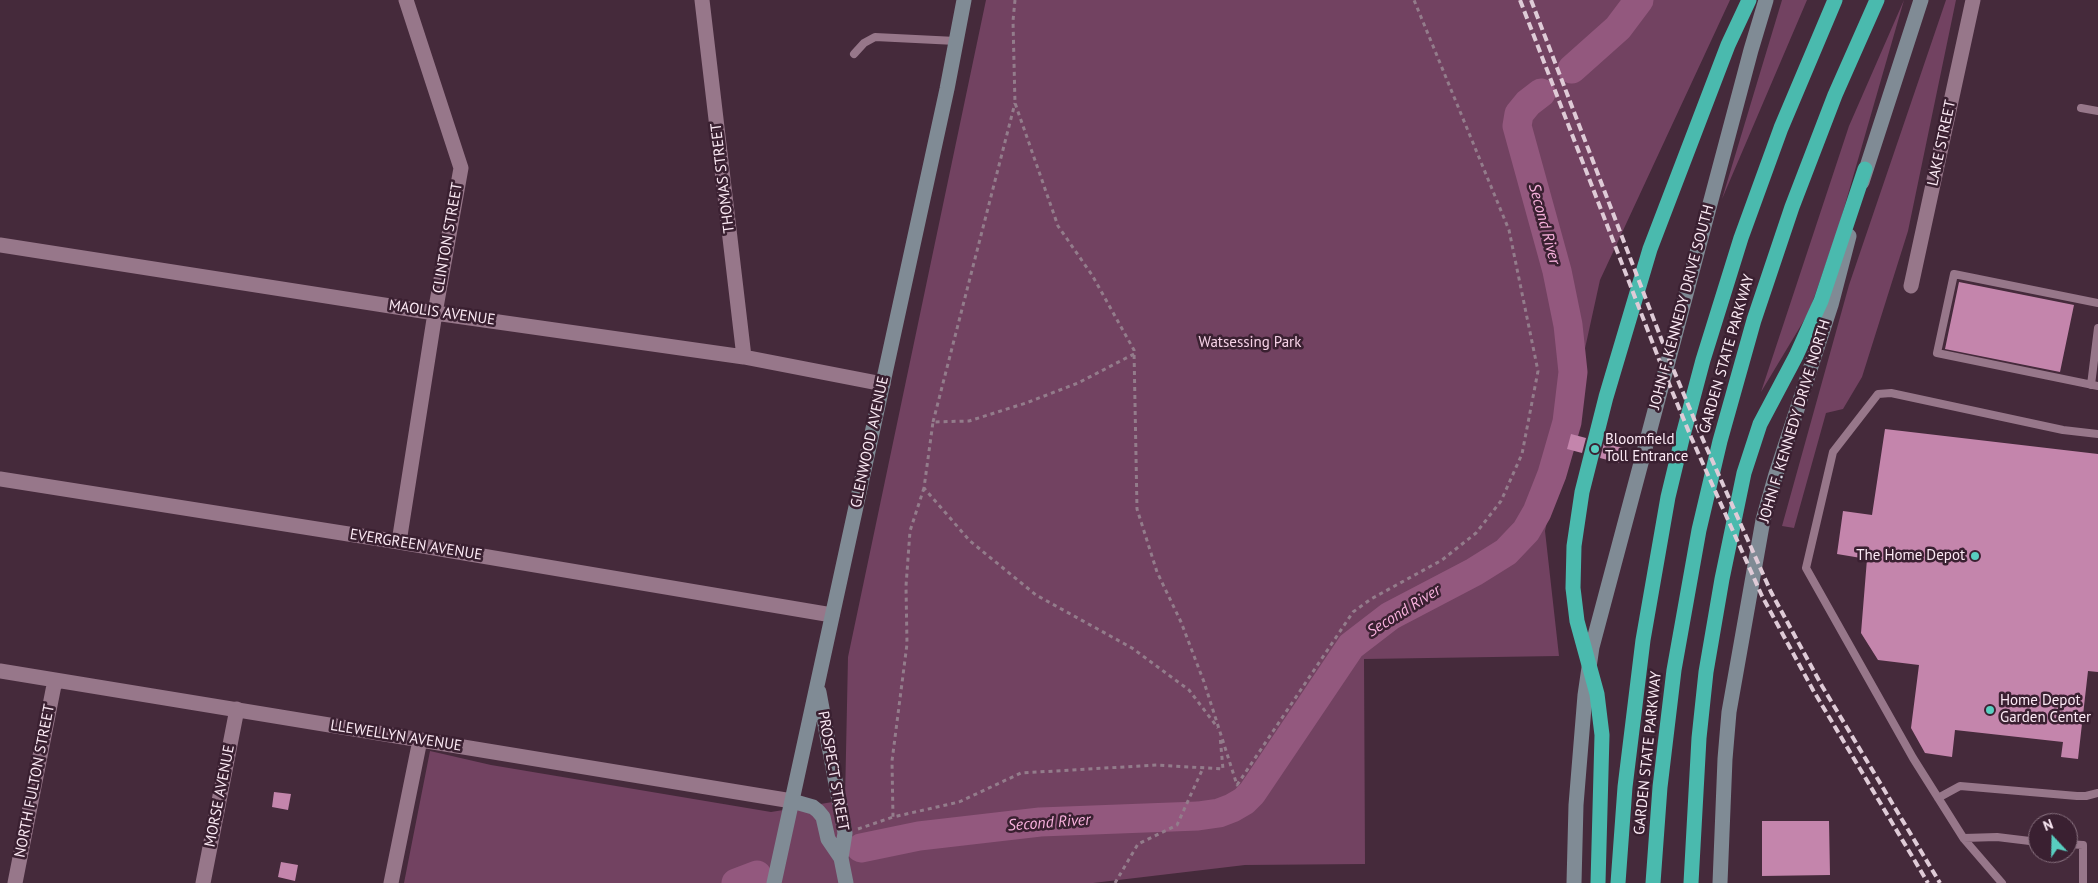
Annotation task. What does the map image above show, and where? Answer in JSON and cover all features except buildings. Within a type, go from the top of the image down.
[{"type":"highway","points":[[1598,883],[1603,764],[1601,720],[1594,682],[1575,606],[1573,588],[1574,546],[1582,492],[1606,397],[1637,289],[1664,209],[1728,45],[1748,0]]},
{"type":"highway","name":"GARDEN STATE PARKWAY","points":[[1618,883],[1625,787],[1641,650],[1664,516],[1674,470],[1703,360],[1735,256],[1771,154],[1836,0]]},
{"type":"highway","name":"GARDEN STATE PARKWAY","points":[[1652,883],[1670,700],[1699,530],[1726,417],[1757,311],[1792,207],[1835,95],[1877,0]]},
{"type":"highway","points":[[1692,883],[1701,716],[1710,644],[1744,473],[1760,424],[1796,356],[1821,301],[1865,169]]},
{"type":"main road","name":"GLENWOOD AVENUE","points":[[774,883],[883,384],[964,0]]},
{"type":"main road","name":"JOHN F. KENNEDY DRIVE SOUTH","points":[[1574,883],[1576,805],[1589,663],[1683,304],[1766,0]]},
{"type":"main road","name":"JOHN F. KENNEDY DRIVE NORTH","points":[[1720,883],[1727,736],[1732,687],[1763,520],[1778,467],[1831,305],[1865,169],[1922,0]]},
{"type":"main road","name":"PROSPECT STREET","points":[[818,683],[845,833],[841,858],[846,883]]},
{"type":"main road","name":"PROSPECT STREET","points":[[792,801],[813,807],[818,811],[823,817],[828,839],[841,858]]},
{"type":"street","name":"CLINTON STREET","points":[[399,542],[435,313],[461,168],[406,0]]},
{"type":"street","name":"THOMAS STREET","points":[[702,0],[744,357]]},
{"type":"street","name":"LAKE STREET","points":[[1911,286],[1973,0]]},
{"type":"street","name":"MAOLIS AVENUE","points":[[0,244],[435,313],[744,357],[883,384]]},
{"type":"street","name":"EVERGREEN AVENUE","points":[[0,479],[399,542],[832,615]]},
{"type":"street","name":"LLEWELLYN AVENUE","points":[[0,671],[792,801]]},
{"type":"street","name":"NORTH FULTON STREET","points":[[14,883],[55,680]]},
{"type":"street","name":"MORSE AVENUE","points":[[203,883],[238,709]]},
{"type":"street","points":[[391,883],[420,740]]},
{"type":"lane","points":[[854,54],[864,43],[875,37],[956,41]]},
{"type":"lane","points":[[2081,108],[2098,111]]},
{"type":"lane","points":[[2098,303],[1954,274],[1937,353],[2094,385],[2098,328]]},
{"type":"lane","points":[[2002,883],[1964,838],[1913,758],[1806,568],[1833,452],[1874,398],[1884,392],[2063,430],[2098,434]]},
{"type":"lane","points":[[1938,798],[1960,786],[2077,796],[2098,793]]},
{"type":"lane","points":[[1964,838],[1997,837],[2028,841]]},
{"type":"lane","points":[[2078,845],[2083,845],[2083,883]]},
{"type":"path","points":[[924,488],[977,547],[1036,595],[1132,648],[1188,690],[1219,730],[1223,769],[1157,765],[1021,773],[959,802],[893,817],[892,761],[907,644],[906,586],[910,531],[924,488],[933,422],[1015,103],[1013,21],[1015,0]]},
{"type":"path","points":[[1015,103],[1058,226],[1092,275],[1134,350],[1137,509],[1157,572],[1181,622],[1237,785],[1353,612],[1371,599],[1442,560],[1476,533],[1500,502],[1522,454],[1538,371],[1509,230],[1414,0]]},
{"type":"path","points":[[933,422],[969,421],[1026,403],[1078,383],[1134,354]]},
{"type":"path","points":[[1115,883],[1138,844],[1177,825],[1203,768]]},
{"type":"green space","name":"Watsessing Park","points":[[986,0],[1730,0],[1600,280],[1545,531],[1559,656],[1364,659],[1365,864],[1245,865],[1093,883],[404,883],[430,751],[491,765],[771,812],[845,800],[848,657]]},
{"type":"green space","points":[[1782,0],[1807,0],[1722,199]]},
{"type":"green space","points":[[1904,0],[1838,229],[1809,312],[1761,392],[1849,126]]},
{"type":"green space","points":[[1946,0],[1956,0],[1908,231],[1862,377],[1843,409],[1826,413],[1794,528],[1782,526],[1849,285]]},
{"type":"waterway","name":"Second River","points":[[1572,69],[1618,28],[1639,0]]},
{"type":"waterway","name":"Second River","points":[[861,848],[919,836],[1040,822],[1198,816],[1219,813],[1232,808],[1244,801],[1252,793],[1351,646],[1390,616],[1474,572],[1506,552],[1526,531],[1537,512],[1552,474],[1567,422],[1573,372],[1568,325],[1557,271],[1517,126],[1519,114],[1528,103],[1541,93]]},
{"type":"waterway","name":"Second River","points":[[736,883],[757,875]]},
{"type":"railway","points":[[1520,0],[1660,362],[1691,437],[1762,596],[1813,690],[1928,883]]},
{"type":"railway","points":[[1531,0],[1669,359],[1771,592],[1822,686],[1940,883]]},
{"type":"place","name":"Bloomfield Toll Entrance","points":[[1595,449]]},
{"type":"place","name":"The Home Depot","points":[[1975,556]]},
{"type":"place","name":"Home Depot Garden Center","points":[[1990,710]]}]
